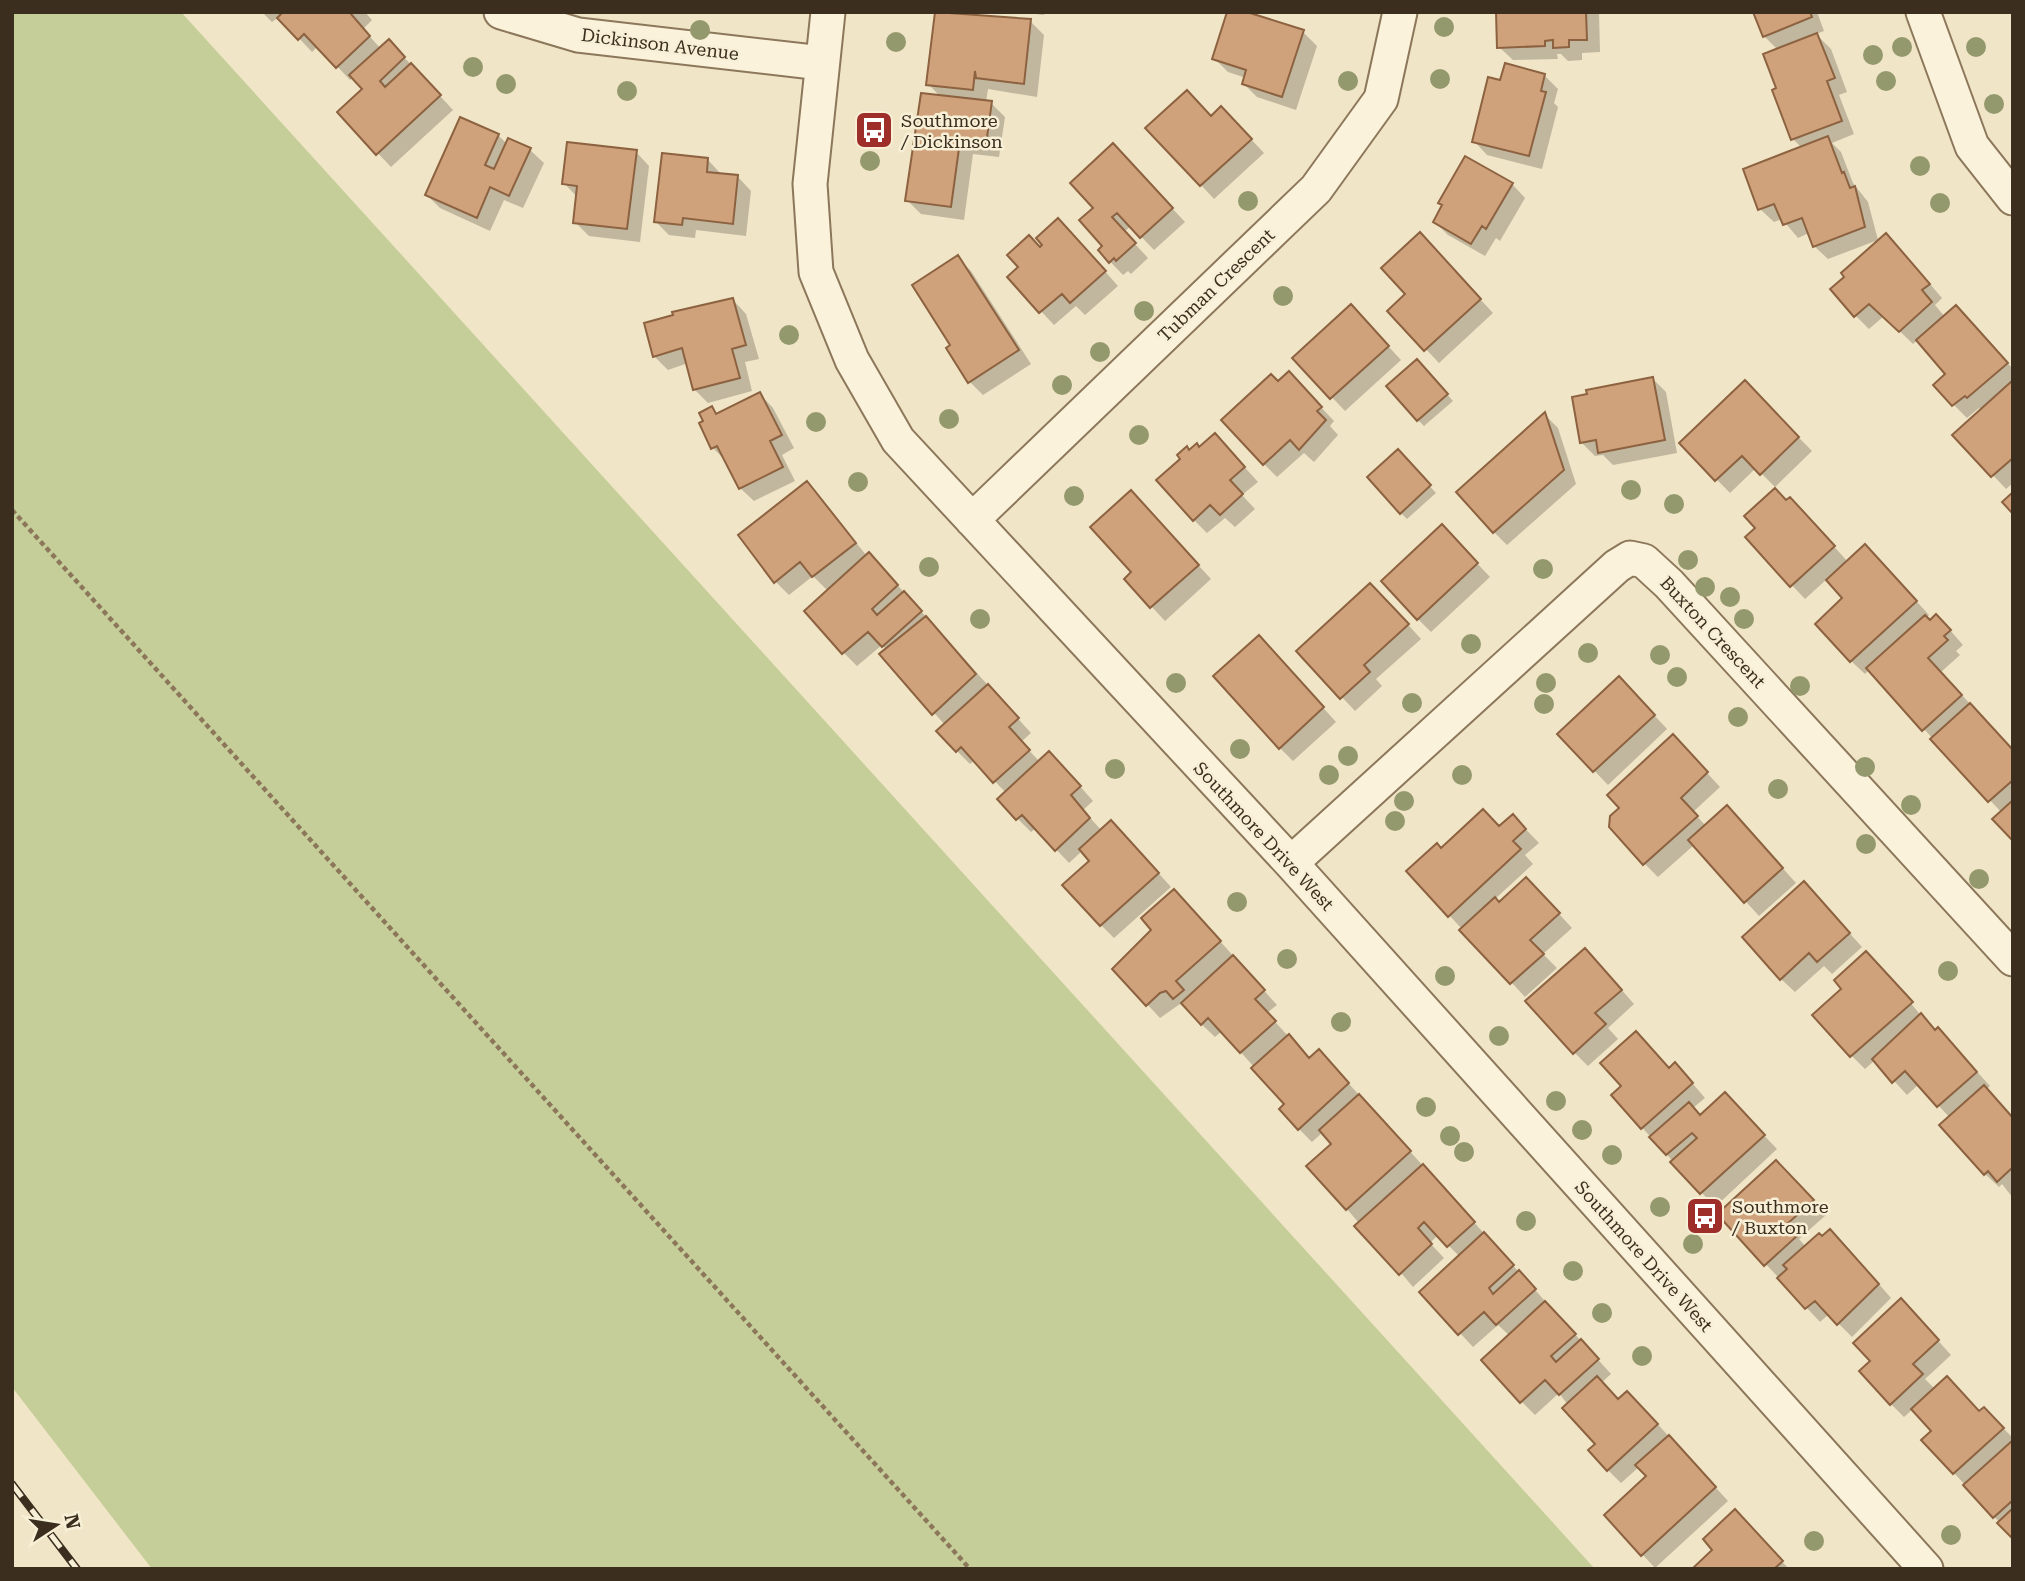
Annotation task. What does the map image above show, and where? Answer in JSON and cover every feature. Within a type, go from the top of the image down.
[{"type":"street","name":"Dickinson Avenue","points":[[501,12],[578,35],[822,63]]},
{"type":"street","name":"Southmore Drive West","points":[[828,12],[810,184],[817,272],[852,360],[898,440],[1291,863],[1926,1569]]},
{"type":"street","name":"Tubman Crescent","points":[[972,520],[1316,189],[1381,99],[1400,12]]},
{"type":"street","points":[[1923,12],[1972,146],[2013,198]]},
{"type":"street","name":"Buxton Crescent","points":[[1291,863],[1606,575],[1630,558],[1644,561],[1670,584],[2013,959]]},
{"type":"path","points":[[12,510],[970,1569]]},
{"type":"green space","points":[[12,12],[181,12],[1595,1569],[152,1569],[12,1387]]},
{"type":"building","points":[[283,12],[353,12],[351,14],[370,36],[336,68],[304,34],[298,40],[277,18]]},
{"type":"building","points":[[935,12],[1031,19],[1024,84],[976,78],[975,71],[973,90],[926,85]]},
{"type":"building","points":[[1227,12],[1247,12],[1304,30],[1282,97],[1242,84],[1246,70],[1212,59]]},
{"type":"building","points":[[1496,12],[1586,12],[1587,40],[1569,40],[1569,47],[1553,48],[1553,40],[1545,41],[1545,46],[1497,48]]},
{"type":"building","points":[[1753,12],[1810,12],[1812,17],[1763,37]]},
{"type":"building","points":[[1817,33],[1835,78],[1827,81],[1842,121],[1791,140],[1772,90],[1776,88],[1763,54]]},
{"type":"building","points":[[389,39],[405,57],[380,81],[385,87],[411,63],[441,95],[376,155],[337,112],[362,89],[349,75]]},
{"type":"building","points":[[1505,63],[1545,74],[1541,91],[1546,92],[1529,156],[1472,142],[1488,77],[1500,80]]},
{"type":"building","points":[[1187,90],[1211,116],[1221,106],[1252,139],[1200,186],[1145,128]]},
{"type":"building","points":[[921,93],[992,101],[986,145],[960,141],[951,207],[905,201]]},
{"type":"building","points":[[460,117],[499,134],[485,165],[494,169],[508,138],[531,148],[509,196],[490,187],[477,218],[425,195]]},
{"type":"building","points":[[1828,136],[1850,188],[1855,186],[1865,227],[1813,247],[1802,218],[1783,225],[1774,204],[1758,210],[1743,169]]},
{"type":"building","points":[[567,142],[637,150],[627,229],[573,223],[577,186],[562,184]]},
{"type":"building","points":[[1113,143],[1173,208],[1140,238],[1117,213],[1112,217],[1136,243],[1116,261],[1114,258],[1109,263],[1098,250],[1102,246],[1079,220],[1093,208],[1070,183]]},
{"type":"building","points":[[662,153],[708,158],[707,172],[738,175],[733,224],[683,218],[682,225],[654,222]]},
{"type":"building","points":[[1465,156],[1513,183],[1486,229],[1482,226],[1471,244],[1433,222],[1442,205],[1438,203]]},
{"type":"building","points":[[1058,218],[1106,271],[1070,303],[1062,294],[1039,313],[1007,277],[1018,267],[1007,255],[1029,235],[1040,247],[1042,245],[1036,238]]},
{"type":"building","points":[[1420,232],[1481,299],[1424,351],[1387,311],[1405,294],[1381,268]]},
{"type":"building","points":[[1886,233],[1930,284],[1922,290],[1932,302],[1899,332],[1869,304],[1854,317],[1830,289],[1844,277],[1841,273]]},
{"type":"building","points":[[958,255],[1019,350],[968,383],[946,348],[950,345],[912,285]]},
{"type":"building","points":[[733,298],[746,345],[732,349],[740,378],[693,390],[682,348],[653,357],[644,323],[673,315],[672,312]]},
{"type":"building","points":[[1351,304],[1389,346],[1330,399],[1292,358]]},
{"type":"building","points":[[1956,305],[2008,363],[1967,398],[1965,396],[1952,406],[1933,385],[1945,374],[1916,340]]},
{"type":"building","points":[[1417,359],[1448,394],[1417,421],[1386,386]]},
{"type":"building","points":[[1289,371],[1322,407],[1317,411],[1326,420],[1299,450],[1290,440],[1263,465],[1221,420],[1271,374],[1278,381]]},
{"type":"building","points":[[1653,377],[1665,440],[1598,453],[1596,440],[1580,443],[1572,397],[1587,394],[1586,390]]},
{"type":"building","points":[[1745,380],[1799,437],[1760,475],[1742,456],[1715,481],[1679,443]]},
{"type":"building","points":[[2013,380],[2013,458],[1991,477],[1952,435]]},
{"type":"building","points":[[760,392],[782,435],[770,441],[783,467],[739,489],[717,446],[711,449],[699,423],[703,421],[699,413],[712,406],[716,414]]},
{"type":"building","points":[[1545,412],[1564,470],[1493,533],[1456,492]]},
{"type":"building","points":[[1215,433],[1245,467],[1230,480],[1243,494],[1220,515],[1210,505],[1193,521],[1156,480],[1180,459],[1177,455],[1187,446],[1189,450],[1197,443],[1199,447]]},
{"type":"building","points":[[1398,449],[1431,485],[1400,514],[1367,477]]},
{"type":"building","points":[[807,481],[856,543],[812,577],[800,562],[774,583],[738,535]]},
{"type":"building","points":[[1775,488],[1786,500],[1790,497],[1835,546],[1790,587],[1745,537],[1755,528],[1744,516]]},
{"type":"building","points":[[1131,490],[1199,565],[1150,608],[1124,579],[1131,572],[1090,527]]},
{"type":"building","points":[[2013,492],[2013,514],[2002,502]]},
{"type":"building","points":[[1442,524],[1478,563],[1417,620],[1381,581]]},
{"type":"building","points":[[1865,544],[1917,601],[1850,662],[1815,624],[1842,598],[1826,580]]},
{"type":"building","points":[[869,552],[898,585],[872,609],[877,615],[904,591],[922,611],[882,647],[868,632],[842,654],[804,611]]},
{"type":"building","points":[[1370,583],[1409,624],[1364,665],[1370,672],[1340,699],[1296,651]]},
{"type":"building","points":[[1936,614],[1951,630],[1944,636],[1948,640],[1928,658],[1962,695],[1922,731],[1866,668],[1925,615],[1930,620]]},
{"type":"building","points":[[926,616],[976,674],[932,715],[879,654]]},
{"type":"building","points":[[1259,635],[1324,707],[1279,749],[1213,676]]},
{"type":"building","points":[[1619,676],[1655,715],[1593,772],[1557,734]]},
{"type":"building","points":[[988,684],[1019,718],[1009,727],[1030,750],[993,783],[961,747],[956,752],[936,731]]},
{"type":"building","points":[[1970,703],[2013,750],[2013,780],[1988,802],[1930,739]]},
{"type":"building","points":[[1673,734],[1708,772],[1681,798],[1698,816],[1643,865],[1609,827],[1610,816],[1619,808],[1607,795]]},
{"type":"building","points":[[1049,751],[1081,786],[1071,795],[1090,818],[1055,851],[1022,815],[1016,820],[997,799]]},
{"type":"building","points":[[2013,800],[2013,841],[1992,819]]},
{"type":"building","points":[[1727,805],[1783,868],[1744,903],[1688,840]]},
{"type":"building","points":[[1483,809],[1499,826],[1513,814],[1526,829],[1513,841],[1521,849],[1448,917],[1406,871],[1437,843],[1441,848]]},
{"type":"building","points":[[1111,820],[1159,873],[1100,926],[1062,885],[1089,861],[1079,849]]},
{"type":"building","points":[[1526,877],[1560,913],[1530,940],[1544,954],[1510,984],[1459,930],[1495,897],[1499,902]]},
{"type":"building","points":[[1804,881],[1850,933],[1817,962],[1809,953],[1780,980],[1742,937]]},
{"type":"building","points":[[1174,889],[1221,941],[1176,981],[1184,990],[1173,999],[1166,991],[1160,993],[1146,1006],[1112,969],[1151,930],[1141,918]]},
{"type":"building","points":[[1585,948],[1622,990],[1595,1013],[1606,1024],[1573,1054],[1525,1001]]},
{"type":"building","points":[[1866,951],[1913,1002],[1850,1057],[1812,1015],[1841,989],[1834,980]]},
{"type":"building","points":[[1233,955],[1265,990],[1255,999],[1276,1021],[1240,1053],[1208,1018],[1201,1025],[1181,1003]]},
{"type":"building","points":[[1921,1013],[1935,1030],[1938,1027],[1977,1072],[1937,1107],[1905,1071],[1892,1083],[1872,1059]]},
{"type":"building","points":[[1636,1031],[1669,1068],[1675,1062],[1693,1083],[1641,1129],[1611,1095],[1621,1086],[1600,1063]]},
{"type":"building","points":[[1289,1034],[1309,1058],[1319,1049],[1349,1083],[1298,1130],[1279,1109],[1284,1104],[1251,1068]]},
{"type":"building","points":[[1984,1085],[2013,1118],[2013,1167],[1997,1182],[1988,1171],[1984,1175],[1939,1125]]},
{"type":"building","points":[[1725,1092],[1765,1135],[1700,1194],[1670,1162],[1697,1138],[1692,1133],[1666,1155],[1649,1137],[1689,1102],[1700,1115]]},
{"type":"building","points":[[1359,1094],[1411,1151],[1346,1210],[1306,1166],[1331,1144],[1319,1130]]},
{"type":"building","points":[[1776,1160],[1814,1200],[1787,1224],[1797,1236],[1764,1266],[1717,1214]]},
{"type":"building","points":[[1423,1164],[1475,1222],[1447,1247],[1424,1222],[1418,1228],[1432,1244],[1399,1275],[1354,1226]]},
{"type":"building","points":[[1830,1229],[1879,1284],[1837,1325],[1815,1301],[1805,1309],[1777,1278],[1787,1269],[1783,1265],[1819,1233],[1822,1236]]},
{"type":"building","points":[[1484,1232],[1514,1265],[1489,1288],[1493,1294],[1519,1270],[1536,1289],[1496,1325],[1484,1312],[1458,1335],[1419,1292]]},
{"type":"building","points":[[1901,1298],[1939,1340],[1913,1364],[1923,1374],[1890,1405],[1859,1371],[1870,1361],[1853,1343]]},
{"type":"building","points":[[1545,1301],[1576,1334],[1551,1356],[1556,1362],[1581,1339],[1599,1359],[1559,1395],[1545,1380],[1520,1403],[1481,1360]]},
{"type":"building","points":[[1597,1376],[1618,1399],[1627,1391],[1658,1424],[1607,1471],[1588,1450],[1595,1444],[1562,1408]]},
{"type":"building","points":[[1947,1376],[1979,1411],[1984,1407],[2004,1428],[1953,1474],[1921,1440],[1931,1431],[1911,1409]]},
{"type":"building","points":[[1669,1435],[1716,1487],[1641,1556],[1604,1515],[1646,1476],[1635,1465]]},
{"type":"building","points":[[2013,1440],[2013,1500],[1993,1518],[1963,1485]]},
{"type":"building","points":[[2013,1508],[2013,1539],[1997,1523]]},
{"type":"building","points":[[1735,1509],[1783,1561],[1774,1569],[1692,1569],[1712,1550],[1703,1539]]},
{"type":"railway","points":[[12,1484],[77,1569]]},
{"type":"place","name":"Southmore / Dickinson","points":[[874,130]]},
{"type":"place","name":"Southmore / Buxton","points":[[1705,1216]]}]
